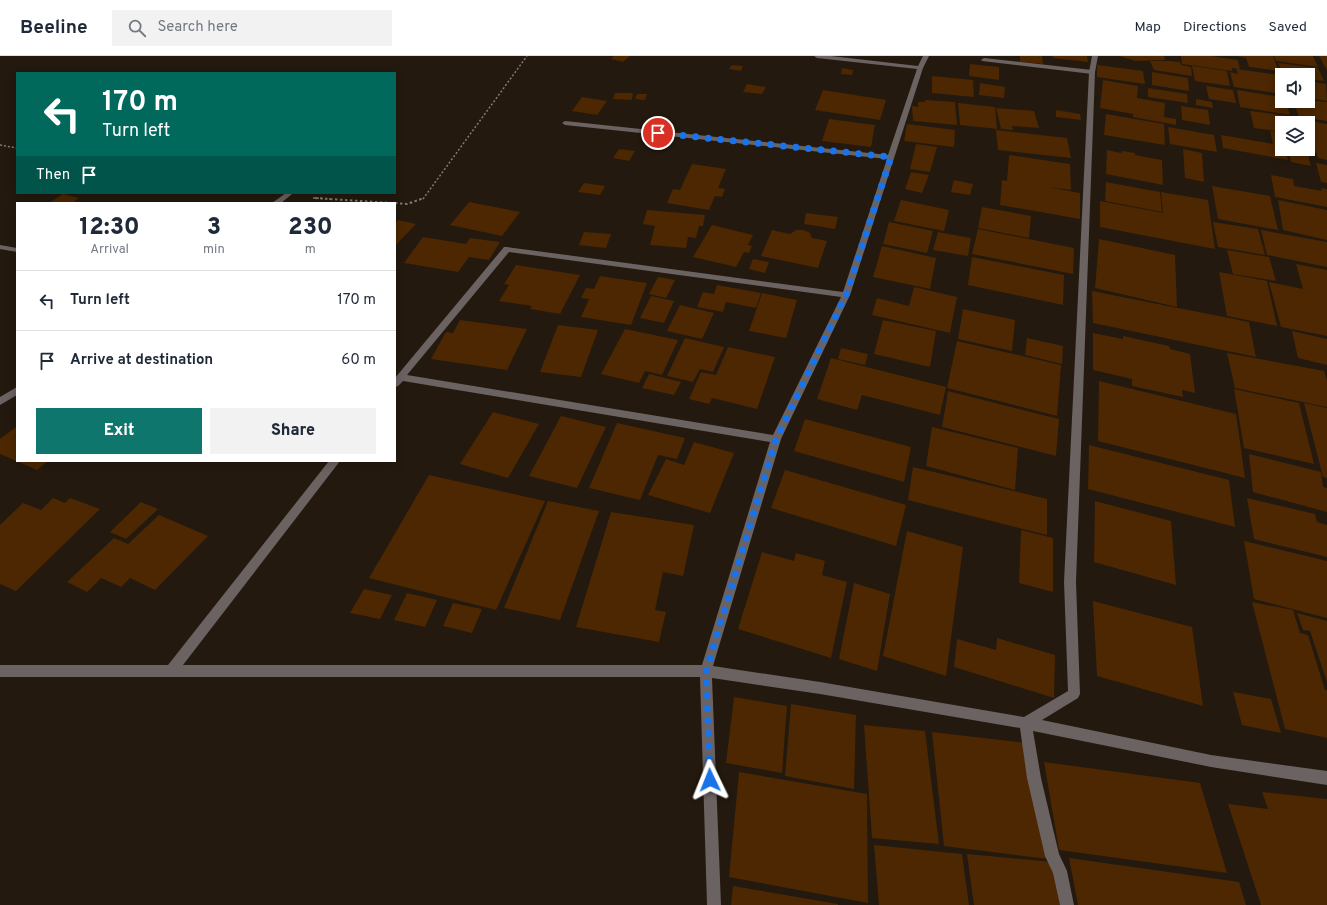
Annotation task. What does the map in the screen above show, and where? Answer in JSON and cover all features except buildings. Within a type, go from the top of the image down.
[{"type":"street","points":[[817,56],[920,68]]},
{"type":"street","points":[[714,905],[706,671],[776,439],[846,295],[920,68],[926,56]]},
{"type":"street","points":[[1026,723],[1074,694],[1070,582],[1092,72],[1095,56]]},
{"type":"street","points":[[984,60],[1092,72]]},
{"type":"street","points":[[565,123],[891,157]]},
{"type":"street","points":[[277,202],[289,194]]},
{"type":"street","points":[[0,247],[16,250]]},
{"type":"street","points":[[398,380],[508,249],[846,295]]},
{"type":"street","points":[[398,380],[776,439]]},
{"type":"street","points":[[0,402],[16,391]]},
{"type":"street","points":[[172,670],[334,462]]},
{"type":"street","points":[[0,671],[706,671],[820,688],[1026,723],[1211,761],[1327,778]]},
{"type":"street","points":[[1026,723],[1034,778],[1052,856],[1060,871],[1067,905]]},
{"type":"path","points":[[396,203],[407,204],[423,199],[527,56]]},
{"type":"path","points":[[0,145],[16,148]]},
{"type":"path","points":[[289,194],[321,199],[373,202]]},
{"type":"route","points":[[658,133],[891,157],[846,295],[776,439],[706,671],[710,780]]}]
